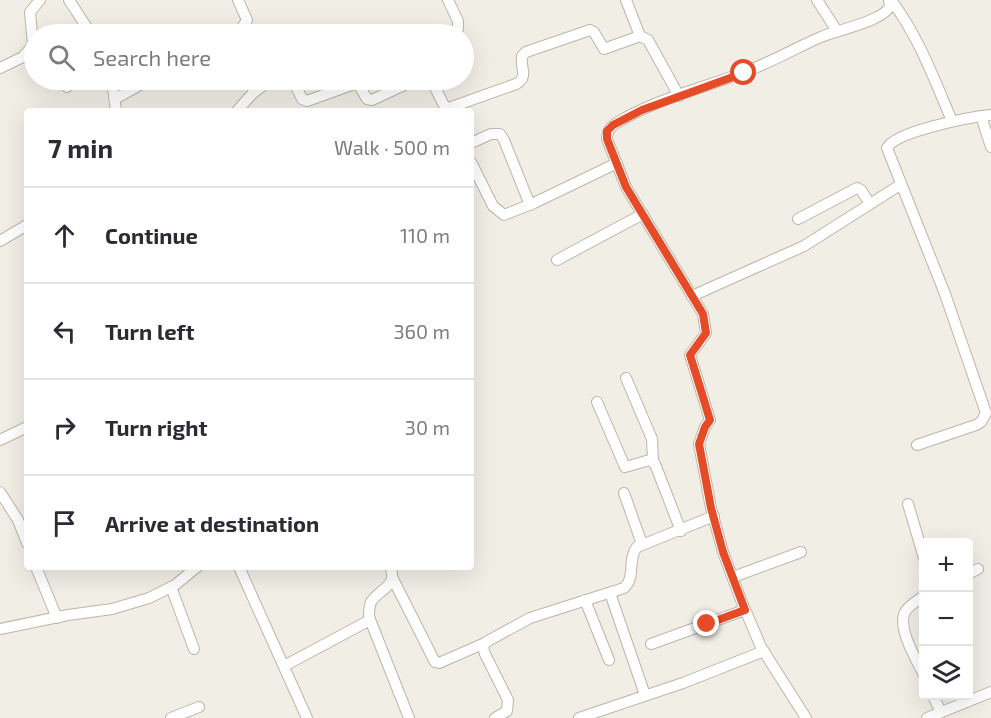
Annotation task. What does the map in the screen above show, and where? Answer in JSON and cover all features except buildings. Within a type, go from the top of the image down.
[{"type":"street","points":[[31,24],[30,12],[40,0]]},
{"type":"street","points":[[69,0],[85,24]]},
{"type":"street","points":[[448,0],[458,24]]},
{"type":"street","points":[[626,0],[640,36],[648,40],[678,96]]},
{"type":"street","points":[[817,0],[837,31]]},
{"type":"street","points":[[806,718],[764,651],[745,610],[714,516],[699,444],[710,420],[690,355],[706,333],[703,314],[626,187],[607,139],[607,131],[613,125],[642,110],[744,73],[837,31],[884,15],[890,6],[890,0]]},
{"type":"street","points":[[890,0],[913,33],[925,56],[952,121]]},
{"type":"street","points":[[243,1],[247,20],[244,24]]},
{"type":"street","points":[[451,108],[522,81],[524,77],[522,56],[526,52],[590,30],[594,32],[604,49],[640,36]]},
{"type":"street","points":[[0,68],[24,56]]},
{"type":"street","points":[[113,90],[116,108]]},
{"type":"street","points":[[114,99],[131,90]]},
{"type":"street","points":[[240,108],[257,90]]},
{"type":"street","points":[[298,90],[307,106]]},
{"type":"street","points":[[307,106],[309,101],[338,90]]},
{"type":"street","points":[[362,90],[367,99],[372,100],[394,90]]},
{"type":"street","points":[[436,90],[445,108]]},
{"type":"street","points":[[917,445],[981,422],[988,404],[887,152],[888,145],[894,140],[952,121],[986,116],[991,147]]},
{"type":"street","points":[[474,141],[491,134],[500,134],[530,205]]},
{"type":"street","points":[[474,168],[493,206],[500,214],[508,214],[617,163]]},
{"type":"street","points":[[692,296],[804,246],[900,185]]},
{"type":"street","points":[[798,219],[857,188],[861,190],[870,204]]},
{"type":"street","points":[[557,260],[643,214]]},
{"type":"street","points":[[0,241],[24,227]]},
{"type":"street","points":[[626,378],[652,439],[653,461],[681,531]]},
{"type":"street","points":[[597,402],[625,467],[653,461]]},
{"type":"street","points":[[0,440],[24,428]]},
{"type":"street","points":[[0,492],[18,520],[24,535]]},
{"type":"street","points":[[624,493],[642,544]]},
{"type":"street","points":[[908,504],[919,541]]},
{"type":"street","points":[[391,570],[393,579],[435,662],[439,663],[485,643],[530,618],[610,593],[628,584],[631,557],[642,544],[681,531],[714,516]]},
{"type":"street","points":[[733,577],[801,552]]},
{"type":"street","points":[[37,570],[57,618]]},
{"type":"street","points":[[0,629],[112,609],[149,598],[171,587],[193,570]]},
{"type":"street","points":[[240,570],[307,718]]},
{"type":"street","points":[[393,579],[372,602],[369,608],[370,620],[409,718]]},
{"type":"street","points":[[171,587],[194,649]]},
{"type":"street","points":[[610,593],[645,695]]},
{"type":"street","points":[[585,600],[609,660]]},
{"type":"street","points":[[919,600],[910,606],[903,620],[903,630],[919,664]]},
{"type":"street","points":[[651,644],[745,610]]},
{"type":"street","points":[[284,666],[370,620]]},
{"type":"street","points":[[485,643],[483,647],[485,654],[508,700],[509,714],[495,718]]},
{"type":"street","points":[[579,718],[764,651]]},
{"type":"street","points":[[927,718],[991,692]]},
{"type":"street","points":[[935,700],[941,712]]},
{"type":"street","points":[[171,718],[199,707]]},
{"type":"route","points":[[707,624],[745,610],[723,552],[711,508],[699,444],[710,420],[690,355],[706,333],[703,314],[626,187],[607,139],[607,131],[613,125],[642,110],[744,73]]}]
